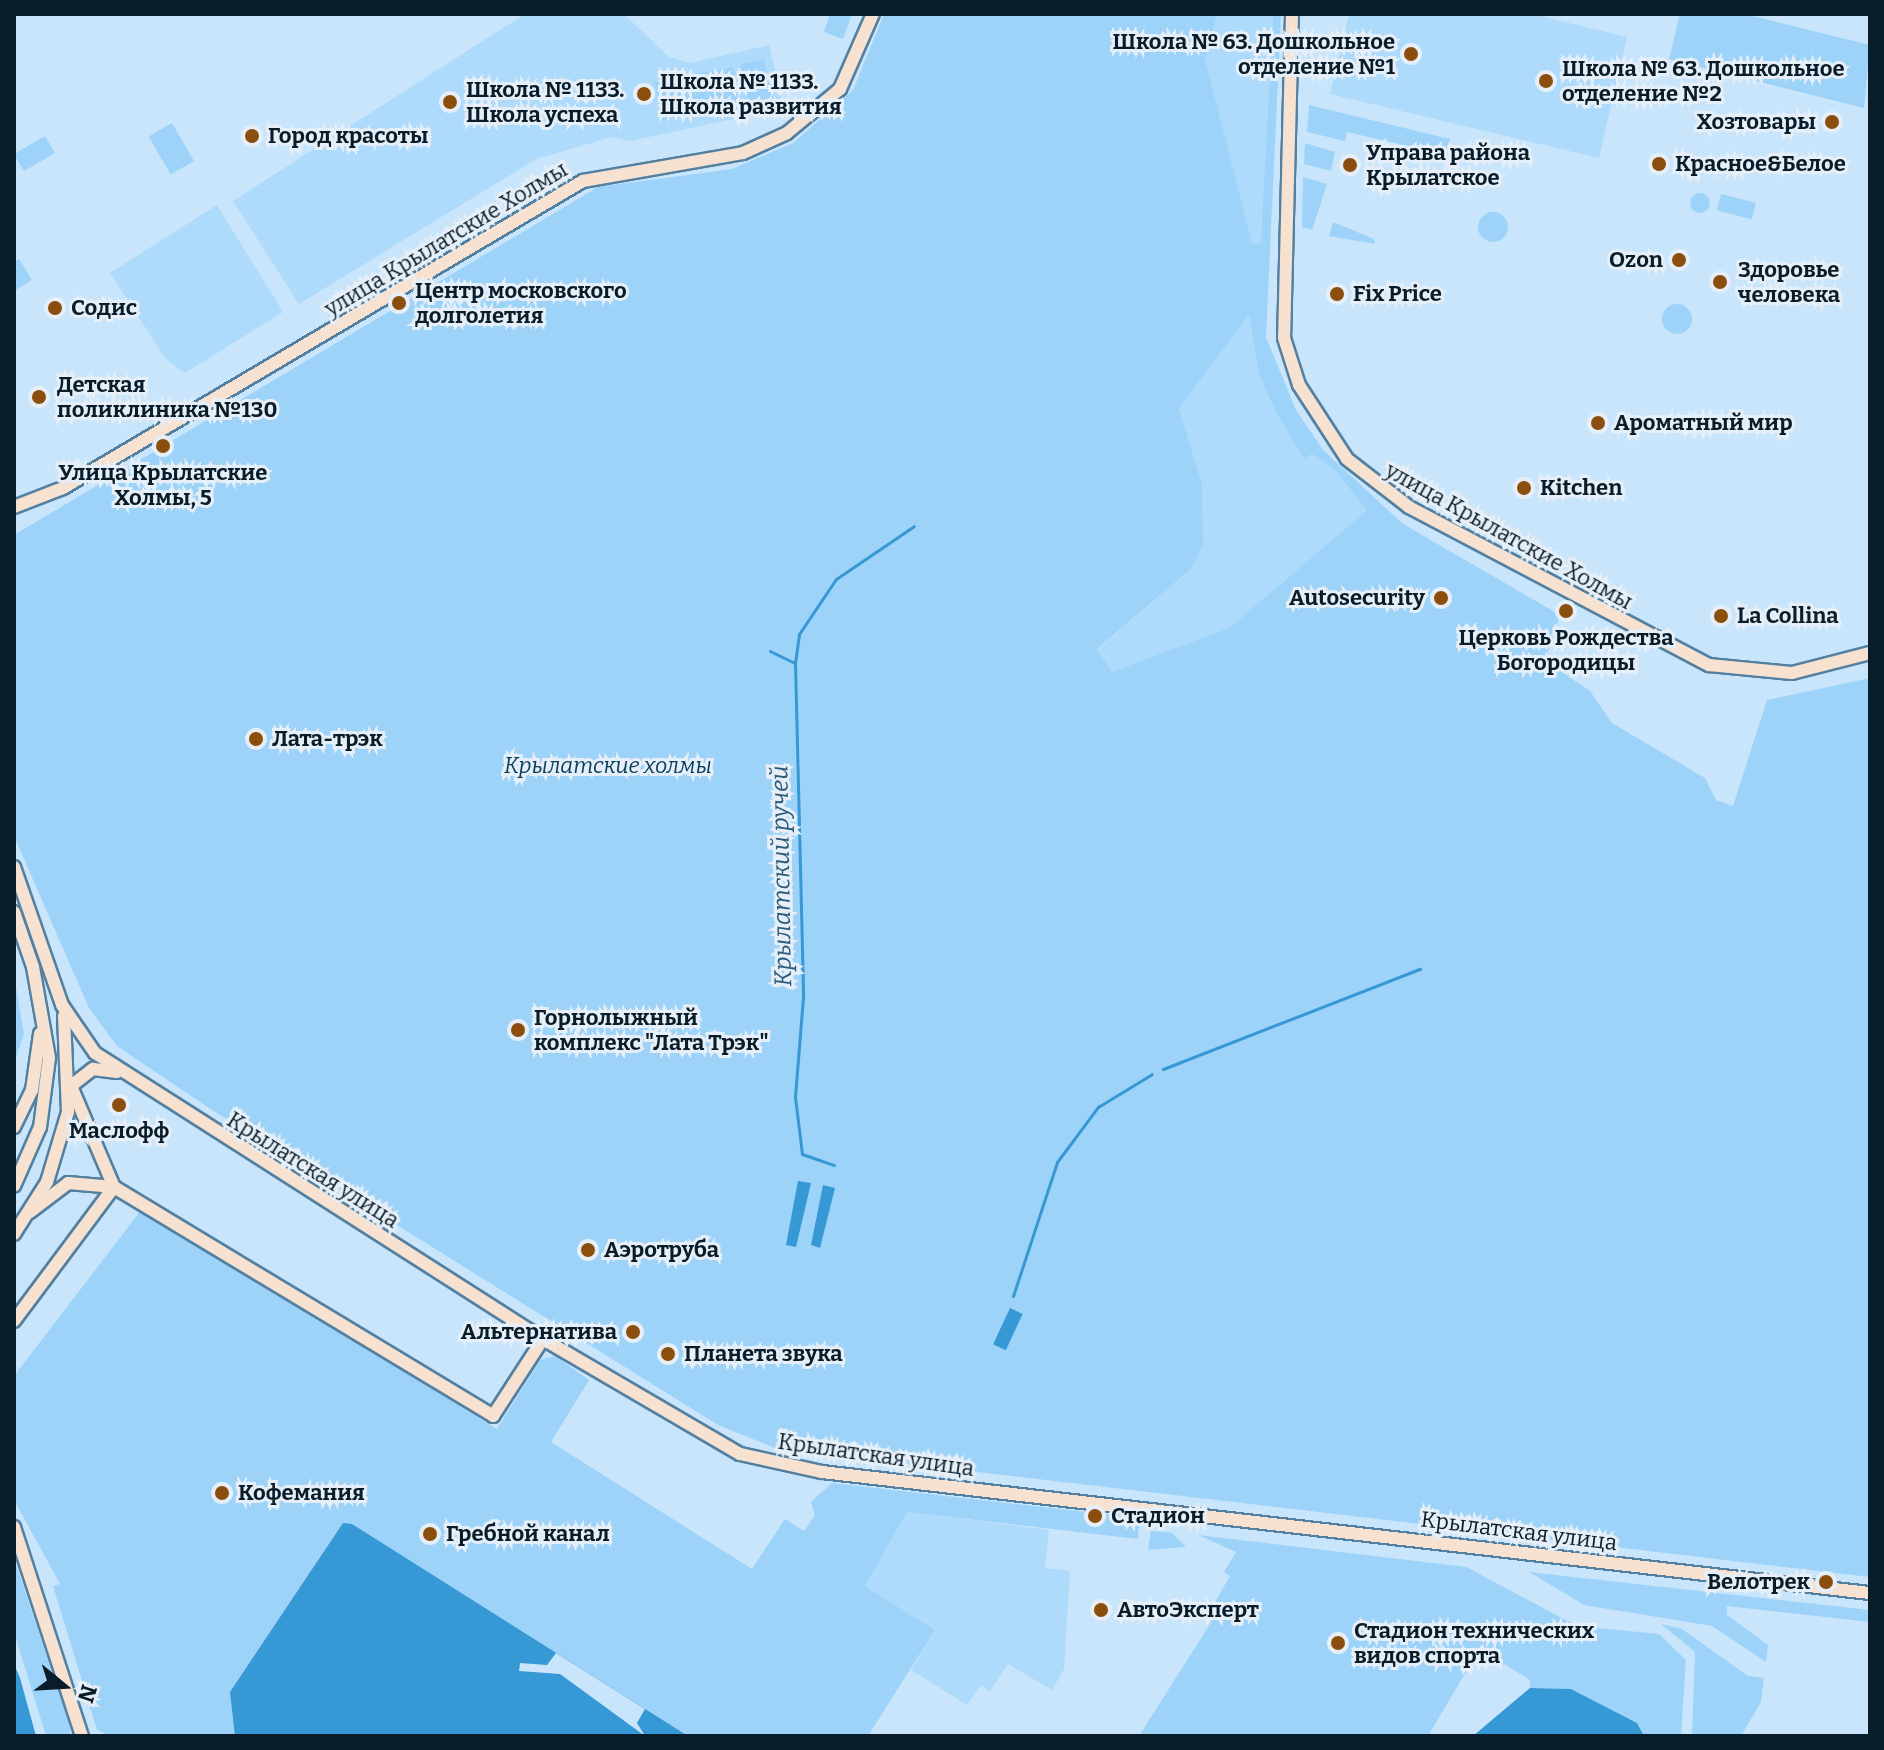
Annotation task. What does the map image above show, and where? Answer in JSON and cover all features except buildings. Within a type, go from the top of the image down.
[{"type":"street","name":"улица Крылатские Холмы","points":[[14,507],[84,476],[583,181],[743,153],[787,133],[840,89],[873,14]]},
{"type":"street","name":"улица Крылатские Холмы","points":[[1292,14],[1284,338],[1299,385],[1347,459],[1409,507],[1709,665],[1792,673],[1870,653]]},
{"type":"street","name":"Крылатская улица","points":[[14,867],[62,1005],[85,1044],[120,1073],[543,1339],[714,1441],[790,1467],[1870,1593]]},
{"type":"street","points":[[14,912],[41,1007],[48,1092],[14,1186]]},
{"type":"street","points":[[62,1005],[71,1086],[114,1187]]},
{"type":"street","points":[[14,1127],[37,1069],[41,1007]]},
{"type":"street","points":[[14,1234],[30,1212],[55,1160],[71,1086],[93,1069],[120,1073]]},
{"type":"street","points":[[30,1212],[68,1183],[114,1187],[493,1416],[543,1339]]},
{"type":"street","points":[[14,1321],[114,1187]]},
{"type":"street","points":[[14,1527],[82,1736]]},
{"type":"shaded area","points":[[525,14],[624,14],[669,57],[690,63],[769,45],[785,108],[630,141],[612,137],[536,159],[299,304],[233,201]]},
{"type":"shaded area","points":[[1217,14],[1273,14],[1262,243],[1252,244],[1209,82],[1204,48]]},
{"type":"shaded area","points":[[1349,14],[1532,14],[1627,37],[1599,158],[1330,94]]},
{"type":"shaded area","points":[[217,205],[283,312],[185,373],[166,359],[110,273]]},
{"type":"shaded area","points":[[1249,315],[1259,375],[1276,412],[1304,458],[1312,454],[1332,467],[1367,510],[1229,628],[1113,673],[1097,650],[1191,569],[1179,409]]},
{"type":"shaded area","points":[[798,1181],[811,1183],[796,1247],[786,1245]]},
{"type":"shaded area","points":[[823,1185],[835,1188],[820,1248],[811,1245]]},
{"type":"shaded area","points":[[1010,1308],[1023,1314],[1006,1350],[993,1344]]},
{"type":"shaded area","points":[[907,1512],[1049,1530],[1045,1568],[1070,1571],[1064,1669],[1052,1690],[1008,1664],[990,1691],[981,1685],[967,1705],[911,1670],[935,1630],[865,1586]]},
{"type":"shaded area","name":"Гребной канал","points":[[343,1523],[352,1524],[688,1736],[235,1736],[230,1692]]},
{"type":"shaded area","points":[[14,1664],[20,1678],[36,1736],[14,1736]]},
{"type":"shaded area","points":[[1530,1688],[1571,1689],[1637,1723],[1644,1736],[1473,1736]]},
{"type":"green space","points":[[830,14],[852,14],[843,39],[824,32]]},
{"type":"green space","name":"Крылатские холмы","points":[[884,14],[1217,14],[1205,59],[1252,244],[1261,243],[1273,14],[1281,14],[1266,337],[1296,410],[1323,450],[1403,524],[1560,615],[1545,661],[1590,691],[1612,723],[1705,778],[1716,800],[1733,806],[1767,700],[1870,678],[1870,1577],[775,1448],[718,1425],[209,1108],[117,1046],[89,1008],[14,836],[14,535],[598,187],[732,169],[793,143],[853,90]],"holes":[[[1249,315],[1259,375],[1276,412],[1304,459],[1312,454],[1332,467],[1367,510],[1229,628],[1112,672],[1097,649],[1191,569],[1203,544],[1202,485],[1179,409]]]},
{"type":"green space","points":[[1680,14],[1744,14],[1870,45],[1864,108],[1669,59]]},
{"type":"green space","points":[[764,59],[772,97],[749,102],[741,64]]},
{"type":"green space","points":[[733,67],[740,106],[661,120],[654,81]]},
{"type":"green space","points":[[1309,105],[1450,139],[1447,155],[1347,132],[1345,141],[1307,132]]},
{"type":"green space","points":[[172,123],[194,161],[171,175],[149,136]]},
{"type":"green space","points":[[45,136],[55,153],[24,171],[14,154]]},
{"type":"green space","points":[[1305,143],[1335,152],[1331,171],[1304,164]]},
{"type":"green space","points":[[1303,177],[1327,184],[1312,230],[1302,227]]},
{"type":"green space","points":[[1696,193],[1704,193],[1710,203],[1704,213],[1696,213],[1690,207],[1690,199]]},
{"type":"green space","points":[[1721,194],[1756,203],[1752,219],[1717,210]]},
{"type":"green space","points":[[1493,212],[1504,216],[1508,227],[1504,238],[1493,242],[1482,238],[1478,227],[1482,216]]},
{"type":"green space","points":[[1333,222],[1374,239],[1375,244],[1329,236]]},
{"type":"green space","points":[[19,259],[32,280],[14,291],[14,262]]},
{"type":"green space","points":[[1677,304],[1687,309],[1692,319],[1687,329],[1677,334],[1667,329],[1662,319],[1667,309]]},
{"type":"green space","points":[[14,975],[24,1034],[14,1063]]},
{"type":"green space","name":"Гребной канал","points":[[142,1209],[497,1429],[540,1360],[555,1356],[589,1380],[551,1442],[752,1569],[785,1519],[804,1531],[815,1515],[811,1502],[832,1483],[1139,1518],[1138,1539],[907,1512],[865,1586],[935,1630],[868,1736],[110,1736],[97,1730],[53,1586],[60,1584],[14,1500],[14,1376]]},
{"type":"green space","points":[[1151,1531],[1172,1533],[1186,1547],[1148,1550]]},
{"type":"green space","name":"Стадион технических видов спорта","points":[[1198,1535],[1466,1567],[1577,1626],[1659,1634],[1686,1660],[1681,1736],[1644,1736],[1637,1723],[1571,1689],[1530,1688],[1530,1680],[1506,1665],[1473,1660],[1428,1736],[1139,1736],[1215,1616],[1209,1612],[1230,1576],[1224,1572],[1236,1552]]},
{"type":"green space","points":[[14,1558],[71,1736],[46,1736],[14,1632]]},
{"type":"green space","points":[[1529,1572],[1870,1610],[1870,1622],[1727,1606],[1727,1615],[1768,1645],[1766,1662],[1712,1626],[1584,1605]]},
{"type":"green space","points":[[1661,1624],[1682,1629],[1748,1676],[1764,1678],[1761,1702],[1741,1736],[1692,1736],[1695,1652]]},
{"type":"pier","points":[[556,1653],[645,1709],[637,1723],[645,1736],[560,1674],[519,1671],[520,1663],[547,1665]]},
{"type":"waterway","points":[[795,663],[799,634],[836,579],[914,526]]},
{"type":"waterway","name":"Крылатский ручей","points":[[770,651],[795,663],[803,997],[795,1097],[802,1154],[834,1165]]},
{"type":"waterway","points":[[1163,1069],[1420,969]]},
{"type":"waterway","points":[[1013,1296],[1057,1162],[1098,1107],[1152,1074]]},
{"type":"place","name":"Школа № 63. Дошкольное отделение №1","points":[[1411,54]]},
{"type":"place","name":"Школа № 63. Дошкольное отделение №2","points":[[1546,81]]},
{"type":"place","name":"Школа № 1133. Школа развития","points":[[644,94]]},
{"type":"place","name":"Школа № 1133. Школа успеха","points":[[450,102]]},
{"type":"place","name":"Хозтовары","points":[[1832,122]]},
{"type":"place","name":"Город красоты","points":[[252,136]]},
{"type":"place","name":"Красное&Белое","points":[[1659,164]]},
{"type":"place","name":"Управа района Крылатское","points":[[1350,165]]},
{"type":"place","name":"Ozon","points":[[1679,260]]},
{"type":"place","name":"Здоровье человека","points":[[1720,282]]},
{"type":"place","name":"Fix Price","points":[[1337,294]]},
{"type":"place","name":"Центр московского долголетия","points":[[399,303]]},
{"type":"place","name":"Содис","points":[[55,308]]},
{"type":"place","name":"Детская поликлиника №130","points":[[39,397]]},
{"type":"place","name":"Ароматный мир","points":[[1598,423]]},
{"type":"place","name":"Улица Крылатские Холмы, 5","points":[[163,446]]},
{"type":"place","name":"Kitchen","points":[[1524,488]]},
{"type":"place","name":"Autosecurity","points":[[1441,598]]},
{"type":"place","name":"Церковь Рождества Богородицы","points":[[1566,611]]},
{"type":"place","name":"La Collina","points":[[1721,616]]},
{"type":"place","name":"Лата-трэк","points":[[256,739]]},
{"type":"place","name":"Горнолыжный комплекс \"Лата Трэк\"","points":[[518,1030]]},
{"type":"place","name":"Маслофф","points":[[119,1105]]},
{"type":"place","name":"Аэротруба","points":[[588,1250]]},
{"type":"place","name":"Альтернатива","points":[[633,1332]]},
{"type":"place","name":"Планета звука","points":[[668,1354]]},
{"type":"place","name":"Кофемания","points":[[222,1493]]},
{"type":"place","name":"Стадион","points":[[1095,1516]]},
{"type":"place","name":"Гребной канал","points":[[430,1534]]},
{"type":"place","name":"Велотрек","points":[[1826,1582]]},
{"type":"place","name":"АвтоЭксперт","points":[[1101,1610]]},
{"type":"place","name":"Стадион технических видов спорта","points":[[1338,1643]]}]
